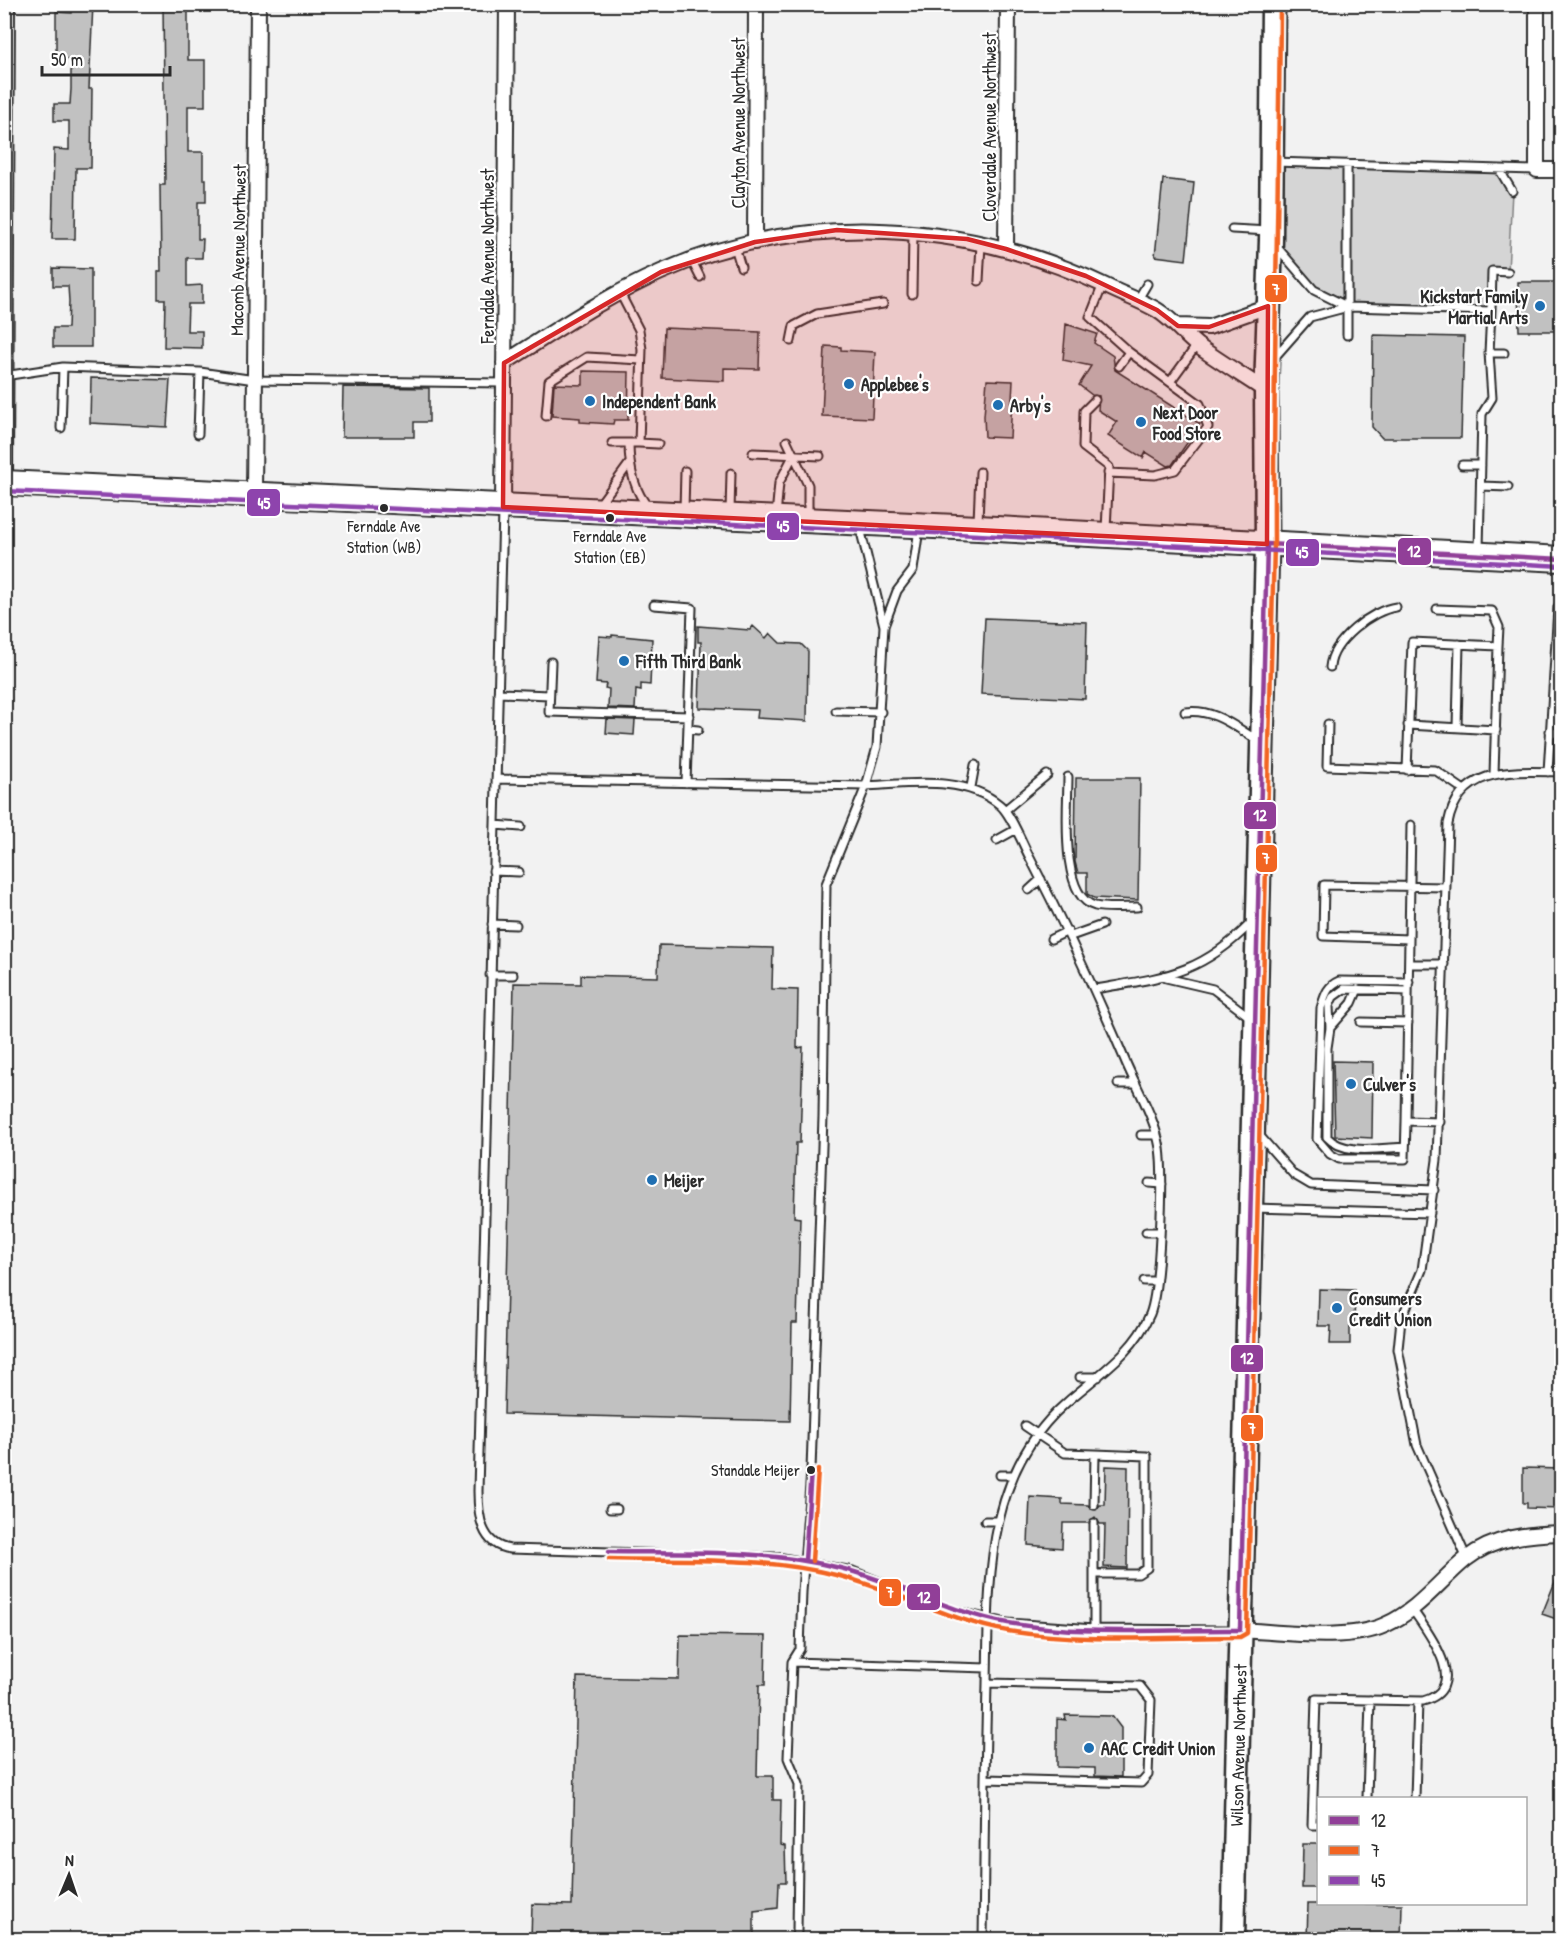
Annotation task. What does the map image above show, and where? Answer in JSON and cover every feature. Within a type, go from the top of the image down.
[{"type":"highway","points":[[5,483],[592,512],[859,522],[919,527],[978,528],[1562,559]]},
{"type":"main road","name":"Wilson Avenue Northwest","points":[[1233,1940],[1267,544],[1266,392],[1271,235],[1273,4]]},
{"type":"street","points":[[5,483],[7,4]]},
{"type":"street","name":"Macomb Avenue Northwest","points":[[254,495],[258,4]]},
{"type":"street","name":"Ferndale Avenue Northwest","points":[[503,507],[507,4]]},
{"type":"street","name":"Clayton Avenue Northwest","points":[[755,242],[756,4]]},
{"type":"street","name":"Cloverdale Avenue Northwest","points":[[1006,249],[1008,4]]},
{"type":"street","points":[[1537,4],[1537,170],[1562,170]]},
{"type":"street","points":[[504,363],[620,293],[661,272],[755,242],[837,230],[913,233],[981,243],[1046,261],[1103,284],[1157,310],[1197,345],[1266,392]]},
{"type":"street","points":[[1178,326],[1209,327],[1268,306]]},
{"type":"street","points":[[1240,1630],[1350,1632],[1385,1625],[1412,1609],[1467,1558],[1503,1540],[1526,1535],[1562,1533]]},
{"type":"lane","points":[[1272,161],[1537,170]]},
{"type":"lane","points":[[1347,164],[1347,335]]},
{"type":"lane","points":[[1499,168],[1512,191]]},
{"type":"lane","points":[[1232,230],[1271,235],[1314,290],[1348,307]]},
{"type":"lane","points":[[912,294],[913,233]]},
{"type":"lane","points":[[979,281],[981,243]]},
{"type":"lane","points":[[735,248],[741,267]]},
{"type":"lane","points":[[692,261],[700,277]]},
{"type":"lane","points":[[1479,555],[1482,414],[1492,398],[1489,353],[1492,271],[1508,272]]},
{"type":"lane","points":[[1103,284],[1090,317],[1129,352],[1200,404],[1208,427],[1175,470],[1155,475],[1108,473]]},
{"type":"lane","points":[[1137,301],[1147,284]]},
{"type":"lane","points":[[620,293],[639,330],[641,360],[639,443]]},
{"type":"lane","points":[[791,341],[794,326],[817,314],[882,304]]},
{"type":"lane","points":[[1267,366],[1310,317],[1348,307],[1491,311]]},
{"type":"lane","points":[[1170,382],[1197,345]]},
{"type":"lane","points":[[1119,366],[1129,352]]},
{"type":"lane","points":[[1489,353],[1504,353]]},
{"type":"lane","points":[[546,416],[549,381],[587,357],[641,360]]},
{"type":"lane","points":[[61,428],[63,367]]},
{"type":"lane","points":[[5,376],[63,367],[200,372],[255,380],[504,383]]},
{"type":"lane","points":[[198,434],[200,372]]},
{"type":"lane","points":[[1095,400],[1084,411],[1083,447],[1109,467],[1106,535]]},
{"type":"lane","points":[[787,441],[808,485],[808,520]]},
{"type":"lane","points":[[629,442],[629,464],[640,496],[657,514]]},
{"type":"lane","points":[[612,443],[658,444]]},
{"type":"lane","points":[[753,453],[820,456]]},
{"type":"lane","points":[[776,519],[779,483],[793,456]]},
{"type":"lane","points":[[592,512],[606,499],[629,464]]},
{"type":"lane","points":[[1462,465],[1481,465]]},
{"type":"lane","points":[[684,515],[685,471]]},
{"type":"lane","points":[[978,528],[980,472]]},
{"type":"lane","points":[[730,517],[731,473]]},
{"type":"lane","points":[[1481,486],[1508,487]]},
{"type":"lane","points":[[503,507],[478,1491],[480,1516],[486,1534],[495,1544],[510,1550],[762,1556],[805,1561],[853,1571],[952,1610],[1030,1626],[1240,1630]]},
{"type":"lane","points":[[794,1940],[797,1932],[799,1784],[788,1758],[792,1662],[800,1648],[811,1470],[822,1162],[826,884],[866,786],[877,747],[881,712],[884,626],[861,543],[859,522]]},
{"type":"lane","points":[[884,626],[897,591],[913,570],[919,527]]},
{"type":"lane","points":[[654,605],[695,606],[686,783]]},
{"type":"lane","points":[[1330,667],[1335,650],[1362,622],[1373,613],[1396,607]]},
{"type":"lane","points":[[1548,772],[1560,607]]},
{"type":"lane","points":[[1437,609],[1492,611],[1499,627],[1494,774]]},
{"type":"lane","points":[[1407,770],[1412,642],[1498,646]]},
{"type":"lane","points":[[1457,727],[1459,644]]},
{"type":"lane","points":[[551,662],[549,712],[689,716]]},
{"type":"lane","points":[[498,693],[549,695]]},
{"type":"lane","points":[[836,711],[881,712]]},
{"type":"lane","points":[[1185,712],[1203,711],[1216,715],[1261,743]]},
{"type":"lane","points":[[1328,724],[1327,766],[1435,770],[1464,790]]},
{"type":"lane","points":[[1408,725],[1496,730]]},
{"type":"lane","points":[[688,729],[698,730]]},
{"type":"lane","points":[[1550,731],[1562,736]]},
{"type":"lane","points":[[971,788],[975,765]]},
{"type":"lane","points":[[1467,1558],[1417,1445],[1398,1348],[1401,1320],[1422,1270],[1434,1190],[1440,1122],[1449,816],[1456,800],[1464,790],[1494,774],[1562,772]]},
{"type":"lane","points":[[1005,810],[1047,775]]},
{"type":"lane","points":[[1068,777],[1070,868],[1078,895],[1095,906],[1137,907]]},
{"type":"lane","points":[[496,779],[866,786],[918,783],[971,788],[1005,810],[1070,934],[1136,1084],[1157,1136],[1162,1184],[1156,1281],[1150,1314],[1128,1346],[1099,1377],[1065,1404],[1038,1435],[1013,1475],[997,1521],[993,1542],[987,1668],[983,1940]]},
{"type":"lane","points":[[495,825],[521,827]]},
{"type":"lane","points":[[1409,982],[1339,981],[1331,984],[1325,993],[1321,1008],[1317,1139],[1330,1154],[1339,1159],[1405,1159],[1409,982],[1410,825]]},
{"type":"lane","points":[[997,840],[1015,830]]},
{"type":"lane","points":[[493,871],[519,872]]},
{"type":"lane","points":[[1029,890],[1041,879]]},
{"type":"lane","points":[[1409,939],[1323,936],[1324,885],[1446,887]]},
{"type":"lane","points":[[1095,989],[1163,977],[1213,957],[1228,946],[1257,917]]},
{"type":"lane","points":[[492,924],[516,925]]},
{"type":"lane","points":[[1051,939],[1102,925]]},
{"type":"lane","points":[[1409,964],[1444,964]]},
{"type":"lane","points":[[490,975],[513,975]]},
{"type":"lane","points":[[1163,977],[1213,989],[1256,1022]]},
{"type":"lane","points":[[1405,1148],[1347,1148],[1334,1145],[1327,1137],[1327,1048],[1330,1028],[1329,1006],[1333,997],[1344,989],[1408,991]]},
{"type":"lane","points":[[1330,1028],[1352,1003],[1358,989]]},
{"type":"lane","points":[[1361,1022],[1408,1023]]},
{"type":"lane","points":[[1118,1084],[1136,1084]]},
{"type":"lane","points":[[1406,1121],[1440,1122]]},
{"type":"lane","points":[[1254,1129],[1294,1175],[1311,1185],[1434,1190]]},
{"type":"lane","points":[[1141,1135],[1157,1136]]},
{"type":"lane","points":[[1149,1183],[1162,1184]]},
{"type":"lane","points":[[1252,1208],[1430,1214]]},
{"type":"lane","points":[[1146,1232],[1158,1232]]},
{"type":"lane","points":[[1144,1281],[1156,1281]]},
{"type":"lane","points":[[1129,1330],[1139,1330]]},
{"type":"lane","points":[[1080,1377],[1099,1377]]},
{"type":"lane","points":[[1025,1426],[1065,1453],[1147,1456],[1147,1568],[1138,1575],[1094,1574]]},
{"type":"lane","points":[[1094,1505],[1095,1454]]},
{"type":"lane","points":[[1000,1475],[1013,1475]]},
{"type":"lane","points":[[985,1521],[997,1521]]},
{"type":"lane","points":[[1094,1523],[1094,1629]]},
{"type":"lane","points":[[1317,1825],[1312,1825],[1316,1699],[1418,1701],[1437,1695],[1444,1684],[1445,1676],[1439,1650],[1412,1609]]},
{"type":"lane","points":[[792,1662],[987,1668]]},
{"type":"lane","points":[[985,1779],[1141,1783],[1148,1775],[1150,1767],[1151,1700],[1140,1686],[987,1683]]},
{"type":"lane","points":[[1367,1797],[1370,1700]]},
{"type":"lane","points":[[1415,1797],[1418,1701]]},
{"type":"highlighted area","points":[[837,230],[967,239],[1006,249],[1086,276],[1157,310],[1178,326],[1209,327],[1268,306],[1267,544],[503,507],[504,363],[661,272],[755,242]]},
{"type":"shaded area","points":[[1272,161],[1499,169],[1512,191],[1508,272],[1492,272],[1491,311],[1348,307],[1314,290],[1271,240]]},
{"type":"building","points":[[72,4],[93,4],[89,89],[92,89],[91,168],[76,168],[75,239],[52,239],[54,149],[69,150],[69,121],[54,121],[54,104],[70,104],[71,89],[71,59],[56,59],[56,12],[72,13]]},
{"type":"building","points":[[163,4],[188,4],[188,60],[205,60],[205,106],[188,106],[188,152],[203,152],[206,202],[198,202],[198,239],[203,239],[202,258],[187,258],[187,286],[202,285],[202,304],[188,304],[187,331],[202,331],[202,348],[164,347],[165,299],[158,299],[158,271],[161,271],[160,185],[165,185]]},
{"type":"building","points":[[1163,179],[1194,183],[1186,260],[1155,256]]},
{"type":"building","points":[[53,268],[91,269],[91,347],[53,347],[53,328],[68,328],[69,301],[68,286],[53,286]]},
{"type":"building","name":"Kickstart Family Martial Arts","points":[[1518,282],[1562,282],[1562,331],[1519,331]]},
{"type":"building","points":[[1066,324],[1097,334],[1094,343],[1113,356],[1115,370],[1200,424],[1172,465],[1168,466],[1146,452],[1143,458],[1108,436],[1117,422],[1098,410],[1099,396],[1092,395],[1079,385],[1091,366],[1063,360]]},
{"type":"building","points":[[664,328],[760,332],[759,369],[724,368],[724,381],[662,378]]},
{"type":"building","points":[[1373,335],[1464,337],[1461,438],[1382,438],[1372,427]]},
{"type":"building","name":"Applebee's","points":[[825,346],[841,347],[841,350],[875,352],[872,418],[822,416]]},
{"type":"building","name":"Independent Bank","points":[[583,371],[629,372],[628,420],[614,420],[613,424],[580,422],[580,418],[552,416],[554,384],[583,385]]},
{"type":"building","points":[[91,378],[170,380],[167,427],[90,423]]},
{"type":"building","name":"Arby's","points":[[987,380],[1013,381],[1010,438],[985,437]]},
{"type":"building","points":[[343,387],[429,388],[429,422],[414,422],[414,437],[342,437]]},
{"type":"building","points":[[985,618],[1087,622],[1085,699],[981,694]]},
{"type":"building","points":[[698,626],[750,630],[753,626],[766,638],[770,633],[780,643],[801,644],[808,651],[807,721],[757,718],[758,710],[699,708],[701,642],[698,642]]},
{"type":"building","name":"Fifth Third Bank","points":[[612,635],[652,639],[650,685],[641,684],[641,691],[636,690],[635,709],[608,708],[609,689],[605,688],[606,684],[596,683],[599,636],[612,637]]},
{"type":"building","points":[[607,719],[635,720],[634,735],[606,733]]},
{"type":"building","points":[[1076,778],[1140,778],[1138,900],[1094,898],[1087,894],[1087,873],[1078,873],[1075,862]]},
{"type":"building","name":"Meijer","points":[[659,945],[773,948],[772,989],[798,990],[797,1048],[803,1047],[800,1143],[796,1143],[794,1217],[800,1218],[797,1323],[792,1323],[790,1421],[504,1414],[514,983],[581,984],[581,975],[658,977]]},
{"type":"building","name":"Culver's","points":[[1333,1061],[1373,1062],[1372,1138],[1335,1136]]},
{"type":"building","name":"Consumers Credit Union","points":[[1319,1289],[1355,1290],[1354,1326],[1350,1326],[1350,1344],[1330,1344],[1331,1326],[1318,1326]]},
{"type":"building","points":[[1106,1466],[1128,1467],[1127,1568],[1104,1567],[1105,1524],[1100,1524],[1095,1517],[1088,1523],[1063,1523],[1062,1548],[1028,1545],[1030,1497],[1062,1499],[1062,1504],[1088,1505],[1091,1509],[1096,1510],[1100,1505],[1105,1505]]},
{"type":"building","points":[[1523,1468],[1562,1469],[1562,1509],[1527,1508],[1527,1503],[1523,1503]]},
{"type":"building","points":[[1562,1567],[1562,1621],[1542,1614]]},
{"type":"building","points":[[680,1635],[766,1636],[765,1685],[759,1685],[757,1776],[773,1776],[773,1800],[781,1800],[780,1845],[785,1846],[786,1882],[779,1882],[778,1908],[754,1911],[754,1940],[531,1940],[532,1904],[572,1905],[577,1677],[679,1679]]},
{"type":"building","name":"AAC Credit Union","points":[[1065,1715],[1112,1716],[1121,1728],[1121,1777],[1095,1776],[1095,1768],[1057,1767],[1057,1719],[1066,1720]]},
{"type":"building","points":[[1303,1844],[1317,1844],[1317,1888],[1302,1888]]},
{"type":"building","points":[[1308,1904],[1402,1905],[1401,1940],[1307,1940]]},
{"type":"transit line","name":"7","points":[[609,1559],[754,1562],[812,1570],[861,1582],[965,1620],[1008,1631],[1037,1635],[1153,1638],[1240,1637],[1247,1633],[1274,544],[1280,4]]},
{"type":"transit line","name":"45","points":[[4,491],[978,535],[1562,566]]},
{"type":"transit line","name":"12","points":[[1267,544],[1562,559]]},
{"type":"transit line","name":"12","points":[[1240,1630],[1267,544]]},
{"type":"transit line","name":"12","points":[[805,1561],[811,1470]]},
{"type":"transit line","name":"7","points":[[812,1561],[818,1470]]},
{"type":"transit line","name":"12","points":[[609,1552],[725,1553],[812,1562],[861,1574],[965,1612],[1008,1623],[1037,1627],[1095,1631],[1240,1630]]},
{"type":"place","name":"Kickstart Family Martial Arts","points":[[1540,306]]},
{"type":"place","name":"Applebee's","points":[[849,384]]},
{"type":"place","name":"Independent Bank","points":[[590,401]]},
{"type":"place","name":"Arby's","points":[[998,405]]},
{"type":"place","name":"Next Door Food Store","points":[[1141,422]]},
{"type":"place","name":"Ferndale Ave Station (WB)","points":[[384,508]]},
{"type":"place","name":"Ferndale Ave Station (EB)","points":[[610,518]]},
{"type":"place","name":"Fifth Third Bank","points":[[624,661]]},
{"type":"place","name":"Culver's","points":[[1351,1084]]},
{"type":"place","name":"Meijer","points":[[652,1180]]},
{"type":"place","name":"Consumers Credit Union","points":[[1337,1308]]},
{"type":"place","name":"Standale Meijer","points":[[811,1470]]},
{"type":"place","name":"AAC Credit Union","points":[[1089,1748]]}]
